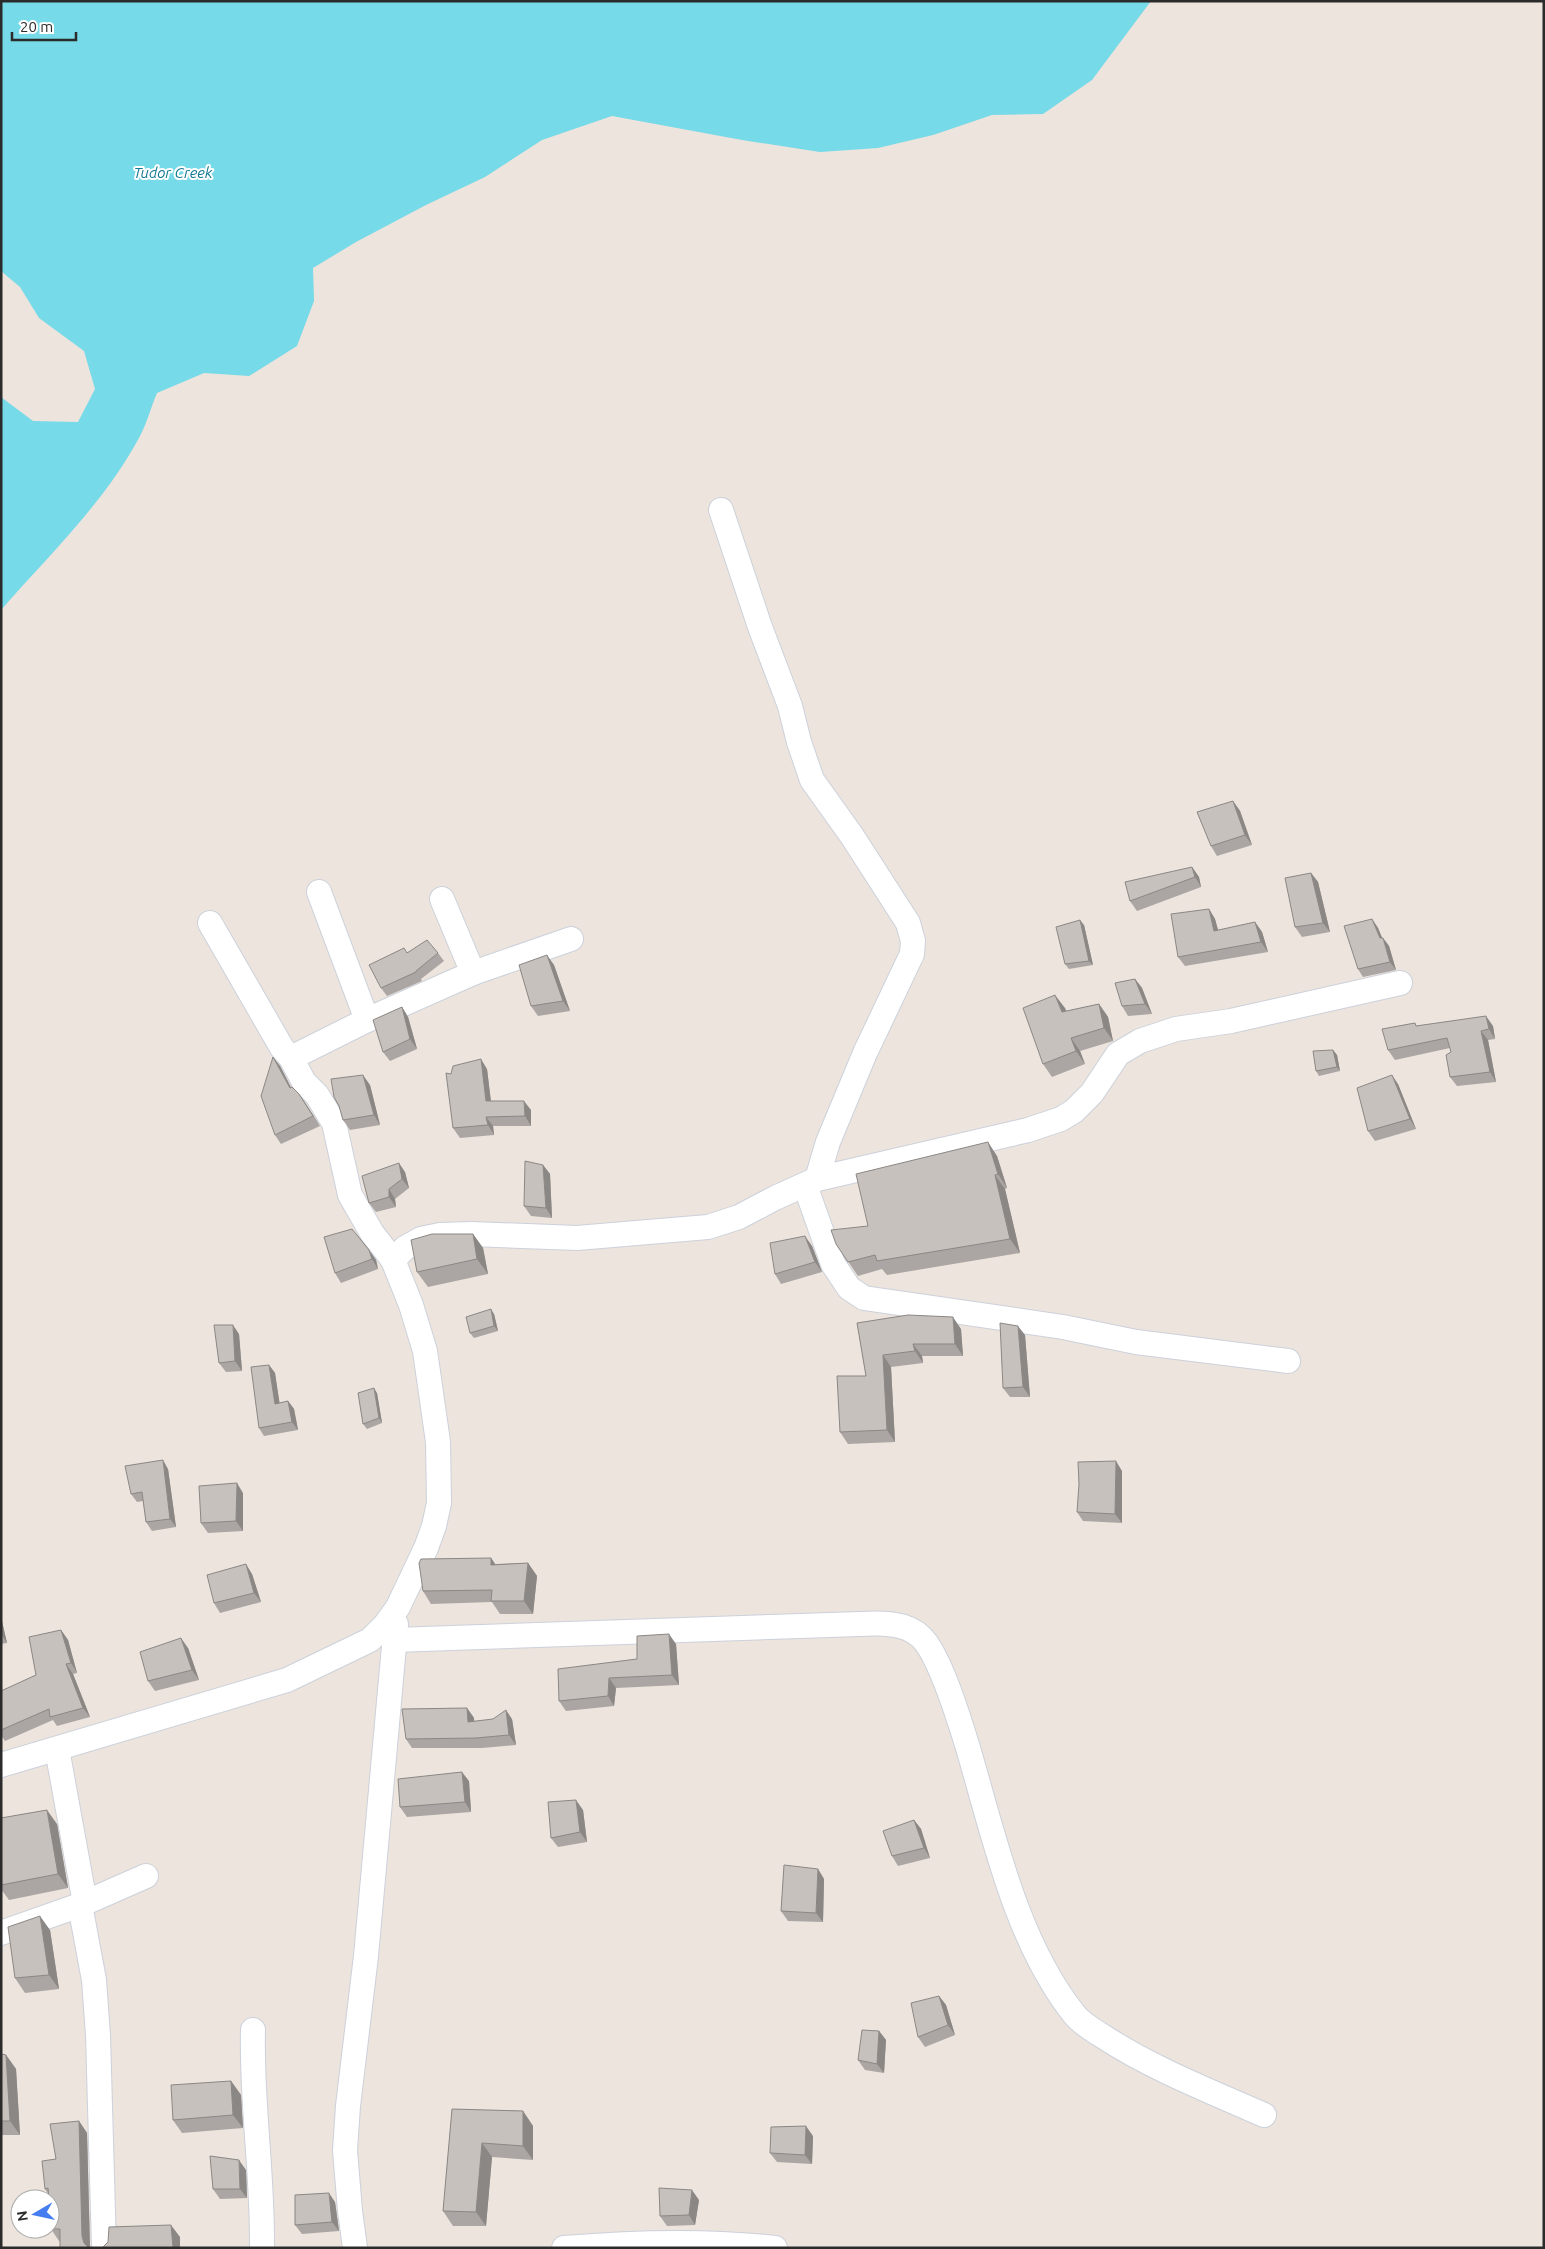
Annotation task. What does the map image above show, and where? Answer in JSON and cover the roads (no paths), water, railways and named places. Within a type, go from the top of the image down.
[{"type":"street","points":[[721,510],[760,627],[790,706],[799,742],[812,780],[908,923],[913,941],[912,954],[865,1053],[811,1182],[834,1264],[849,1288],[864,1298],[1063,1327],[1136,1342],[1288,1361]]},
{"type":"street","points":[[320,892],[367,1020]]},
{"type":"street","points":[[442,899],[473,973]]},
{"type":"street","points":[[1,1765],[287,1680],[370,1640],[385,1625],[398,1607],[426,1548],[434,1526],[439,1503],[438,1442],[425,1351],[411,1305],[393,1260],[372,1233],[350,1195],[334,1124],[317,1095],[304,1082],[291,1058],[282,1048],[210,923]]},
{"type":"street","points":[[291,1058],[367,1020],[473,973],[571,939]]},
{"type":"street","points":[[393,1260],[405,1248],[421,1239],[440,1236],[472,1234],[577,1238],[708,1227],[739,1217],[811,1182],[1028,1130],[1061,1119],[1074,1111],[1092,1093],[1118,1054],[1149,1038],[1176,1029],[1231,1021],[1400,983]]},
{"type":"street","points":[[355,2248],[350,2211],[346,2150],[348,2106],[366,1956],[398,1607]]},
{"type":"street","points":[[394,1640],[880,1623],[914,1632],[922,1638],[936,1662],[954,1706],[1005,1875],[1027,1932],[1056,1989],[1076,2016],[1130,2054],[1264,2115]]},
{"type":"street","points":[[57,1749],[94,1980],[98,2036],[104,2248]]},
{"type":"street","points":[[1,1933],[83,1904],[146,1876]]},
{"type":"street","points":[[253,2030],[252,2062],[260,2161],[262,2248]]},
{"type":"street","points":[[564,2248],[640,2242],[732,2243],[775,2248]]},
{"type":"water","name":"Tudor Creek","points":[[1,1],[1151,1],[1092,80],[1043,114],[992,115],[933,135],[878,148],[820,152],[612,116],[542,140],[485,177],[426,205],[356,242],[313,268],[314,301],[297,346],[249,376],[204,373],[157,393],[140,436],[110,483],[76,527],[1,610],[1,397],[33,421],[78,422],[95,389],[84,351],[39,318],[20,287],[1,271]]}]
